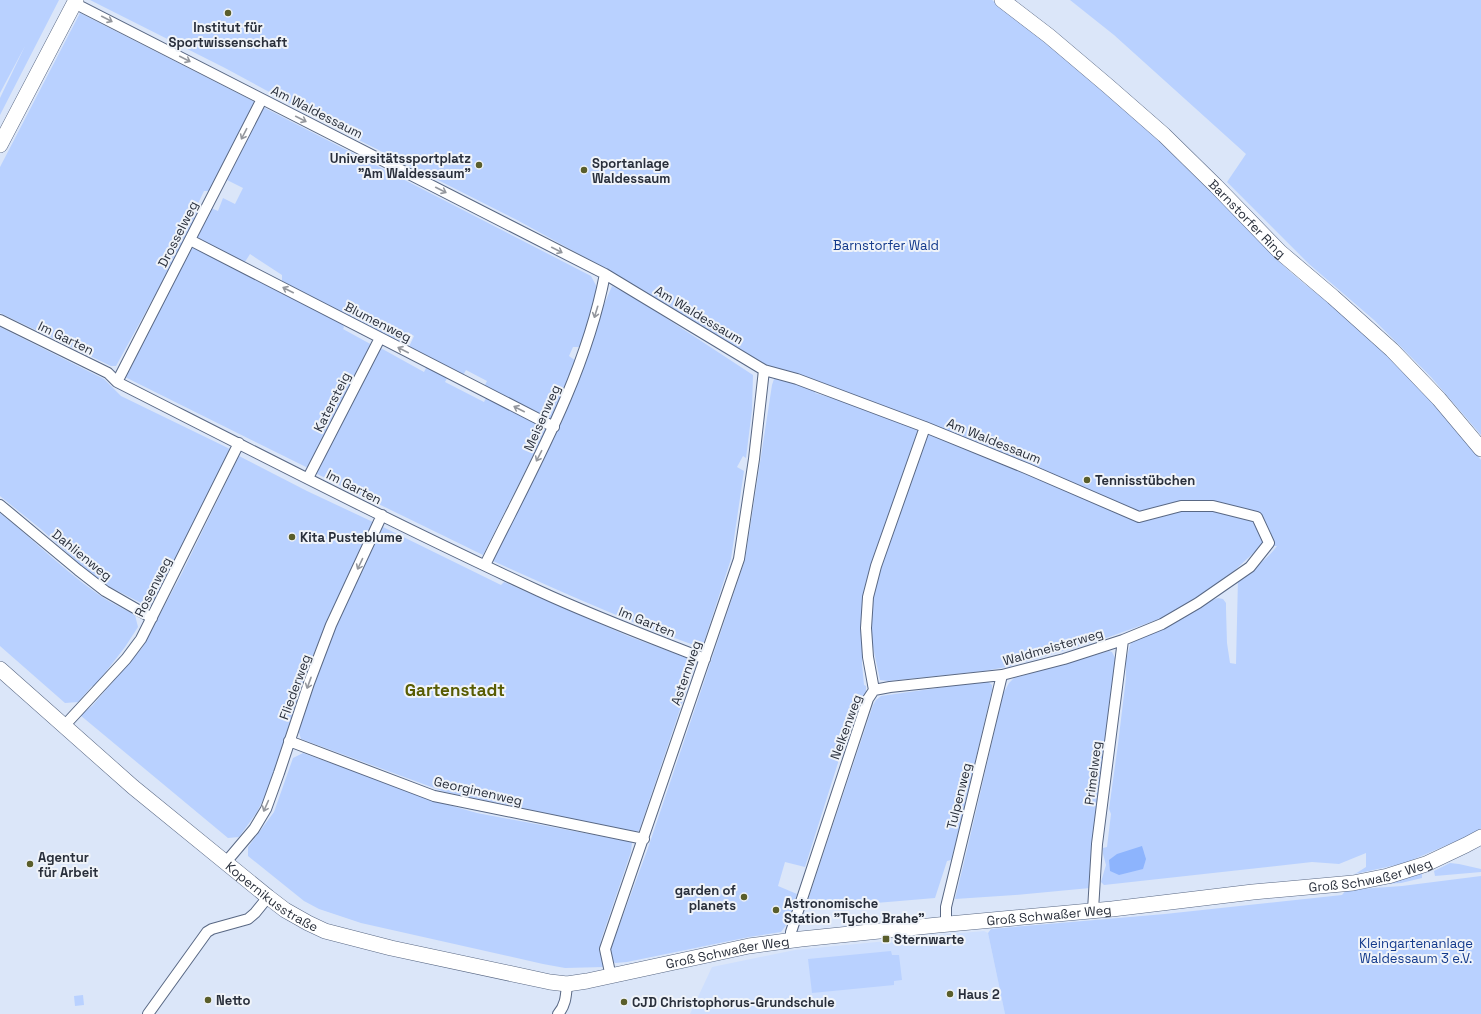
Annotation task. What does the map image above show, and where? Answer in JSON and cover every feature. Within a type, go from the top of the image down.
[{"type":"street","name":"Barnstorfer Ring","points":[[1002,0],[1084,66],[1164,135],[1280,252],[1392,350],[1439,399],[1481,449]]},
{"type":"street","name":"Am Waldessaum","points":[[77,3],[605,274],[764,370],[796,379],[925,427],[1028,469],[1139,517],[1181,506],[1213,506],[1257,516],[1269,544],[1250,567],[1225,584]]},
{"type":"street","points":[[0,145],[77,3]]},
{"type":"street","name":"Drosselweg","points":[[117,382],[262,99]]},
{"type":"street","name":"Blumenweg","points":[[190,240],[554,427]]},
{"type":"street","name":"Meisenweg","points":[[485,565],[554,427],[584,351],[599,301],[605,274]]},
{"type":"street","name":"Im Garten","points":[[0,320],[108,373],[117,382],[485,565],[540,591],[646,636],[705,659]]},
{"type":"street","name":"Katersteig","points":[[308,478],[380,338]]},
{"type":"street","name":"Asternweg","points":[[611,977],[605,950],[739,559],[754,459],[764,370]]},
{"type":"street","name":"Nelkenweg","points":[[791,941],[790,932],[868,699],[874,690],[868,657],[866,628],[868,597],[876,566],[925,427]]},
{"type":"street","name":"Rosenweg","points":[[64,725],[126,659],[141,639],[239,443]]},
{"type":"street","name":"Dahlienweg","points":[[0,505],[105,591],[152,618]]},
{"type":"street","name":"Fliederweg","points":[[226,862],[254,829],[266,809],[289,741],[332,625],[382,515]]},
{"type":"street","name":"Waldmeisterweg","points":[[874,690],[1002,675],[1064,659],[1123,640],[1162,624],[1198,603],[1225,584]]},
{"type":"street","name":"Primelweg","points":[[1093,910],[1097,844],[1123,640]]},
{"type":"street","name":"Kopernikusstraße","points":[[0,669],[134,788],[268,897],[285,910],[308,923],[325,931],[356,940],[543,980],[567,984],[611,977]]},
{"type":"street","name":"Tulpenweg","points":[[946,924],[946,907],[1002,675]]},
{"type":"street","name":"Georginenweg","points":[[289,741],[434,796],[644,839]]},
{"type":"street","name":"Groß Schwaßer Weg","points":[[611,977],[749,946],[946,924],[1353,883],[1388,876],[1426,864],[1481,837]]},
{"type":"street","points":[[148,1014],[207,932],[212,929],[248,919],[268,897]]},
{"type":"street","points":[[558,1014],[562,1009],[565,1000],[567,984]]},
{"type":"shaded area","points":[[1142,846],[1146,859],[1143,869],[1119,875],[1110,871],[1109,860],[1117,854]]},
{"type":"shaded area","points":[[984,931],[988,933],[1005,1014],[690,1014],[712,967],[795,950],[887,941],[888,943],[894,942],[894,940],[908,938]]},
{"type":"green space","points":[[0,0],[59,0],[0,115],[0,98],[25,46],[0,93]]},
{"type":"green space","name":"Barnstorfer Wald","points":[[90,0],[992,0],[1076,67],[1158,138],[1284,266],[1363,331],[1381,348],[1433,403],[1481,460],[1481,829],[1405,863],[1355,874],[1366,867],[1366,853],[1339,864],[1312,862],[1104,885],[1101,882],[1106,865],[1103,848],[1107,847],[1111,814],[1109,809],[1126,678],[1126,660],[1131,642],[1156,632],[1210,601],[1218,598],[1223,599],[1226,603],[1227,643],[1230,663],[1236,664],[1238,578],[1264,560],[1277,546],[1261,546],[1235,570],[1199,598],[1162,618],[1106,638],[1029,661],[1012,664],[1012,666],[984,671],[888,681],[880,680],[869,628],[868,597],[925,427],[764,370],[608,270],[517,220],[347,134],[225,68]]},
{"type":"green space","points":[[1070,0],[1481,0],[1481,435],[1431,377],[1374,320],[1309,264],[1227,182],[1246,154],[1114,35]]},
{"type":"green space","points":[[80,13],[255,102],[211,191],[204,191],[195,210],[200,213],[116,366],[111,366],[0,313],[0,167]]},
{"type":"green space","points":[[263,107],[591,276],[599,291],[581,347],[573,347],[569,356],[576,361],[550,421],[484,387],[487,381],[466,370],[462,377],[408,349],[414,336],[408,332],[400,344],[291,288],[290,285],[282,281],[282,275],[250,254],[243,265],[195,239],[211,208],[218,211],[223,198],[235,204],[243,188],[225,179]]},
{"type":"green space","points":[[191,244],[340,321],[344,327],[343,329],[374,346],[308,468],[125,377]]},
{"type":"green space","points":[[612,286],[637,299],[753,375],[752,410],[746,458],[743,456],[737,467],[744,471],[731,559],[702,648],[623,618],[493,561],[563,419],[563,413]]},
{"type":"green space","points":[[0,327],[104,379],[121,396],[230,449],[177,564],[174,563],[154,603],[143,604],[110,587],[85,569],[42,530],[0,496]]},
{"type":"green space","points":[[377,346],[424,372],[427,366],[448,376],[445,382],[484,402],[487,396],[547,428],[483,555],[313,472]]},
{"type":"green space","points":[[778,378],[816,390],[815,393],[838,400],[841,399],[921,429],[862,615],[862,664],[866,695],[861,708],[856,706],[805,867],[785,862],[778,886],[797,894],[787,924],[781,932],[749,937],[627,962],[615,963],[611,960],[610,951],[648,848],[745,560],[772,385],[774,379]]},
{"type":"green space","points":[[239,456],[307,491],[373,522],[329,617],[309,665],[267,792],[257,812],[239,837],[228,838],[80,715],[92,706],[142,648],[182,573]]},
{"type":"green space","points":[[0,513],[82,583],[104,598],[135,615],[138,627],[125,647],[94,687],[92,686],[78,702],[65,703],[0,646]]},
{"type":"green space","points":[[383,527],[501,585],[504,582],[628,636],[687,658],[694,668],[639,831],[635,832],[605,828],[591,823],[445,792],[301,739],[298,729],[332,634],[365,557],[372,550]]},
{"type":"green space","points":[[1109,651],[1112,652],[1115,658],[1090,888],[955,899],[1003,694],[1009,683],[1014,678]]},
{"type":"green space","points":[[987,681],[992,685],[992,690],[956,842],[951,860],[947,861],[935,898],[805,909],[873,705],[876,700],[881,696]]},
{"type":"green space","points":[[303,753],[438,802],[477,813],[632,842],[631,852],[601,940],[600,948],[604,967],[565,968],[543,964],[361,923],[319,909],[304,901],[248,856],[248,847],[274,812],[293,758]]},
{"type":"green space","points":[[1450,863],[1481,869],[1481,872],[1435,876],[1434,871]]},
{"type":"green space","points":[[1420,872],[1422,874],[1422,878],[1401,883],[1370,885]]},
{"type":"green space","name":"Kleingartenanlage Waldessaum 3 e.V.","points":[[1481,876],[1481,1014],[1005,1014],[988,933],[991,929],[1165,914],[1342,895],[1346,890],[1402,886]]},
{"type":"green space","points":[[891,951],[892,955],[899,955],[902,980],[894,981],[894,985],[812,993],[808,959]]},
{"type":"green space","points":[[83,995],[84,1005],[75,1006],[74,996]]},
{"type":"place","name":"Institut für Sportwissenschaft","points":[[228,13]]},
{"type":"place","name":"Universitätssportplatz \"Am Waldessaum\"","points":[[479,165]]},
{"type":"place","name":"Sportanlage Waldessaum","points":[[584,170]]},
{"type":"place","name":"Tennisstübchen","points":[[1087,480]]},
{"type":"place","name":"Kita Pusteblume","points":[[292,537]]},
{"type":"place","name":"Agentur für Arbeit","points":[[30,864]]},
{"type":"place","name":"garden of planets","points":[[744,897]]},
{"type":"place","name":"Astronomische Station \"Tycho Brahe\"","points":[[776,910]]},
{"type":"place","name":"Sternwarte","points":[[886,939]]},
{"type":"place","name":"Haus 2","points":[[950,994]]},
{"type":"place","name":"Netto","points":[[208,1000]]},
{"type":"place","name":"CJD Christophorus-Grundschule","points":[[624,1002]]},
{"type":"district","name":"Gartenstadt","points":[[455,690]]}]
